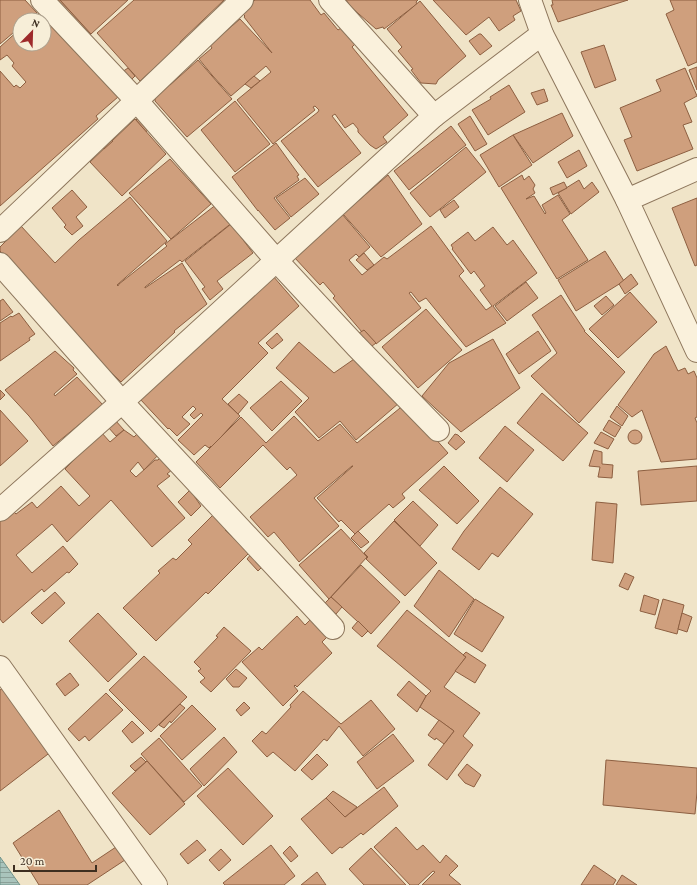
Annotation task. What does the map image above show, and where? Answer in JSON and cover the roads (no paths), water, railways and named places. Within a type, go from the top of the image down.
[{"type":"street","points":[[42,0],[136,100],[276,260],[356,346],[438,430]]},
{"type":"street","points":[[0,231],[242,0]]},
{"type":"street","points":[[330,0],[434,116]]},
{"type":"street","points":[[530,0],[542,34],[627,200],[697,351]]},
{"type":"street","points":[[0,510],[122,402],[434,116],[542,34]]},
{"type":"street","points":[[627,200],[697,168]]},
{"type":"street","points":[[0,264],[122,402],[333,628]]},
{"type":"street","points":[[0,667],[156,885]]},
{"type":"water","points":[[0,857],[20,885],[0,885]]}]
